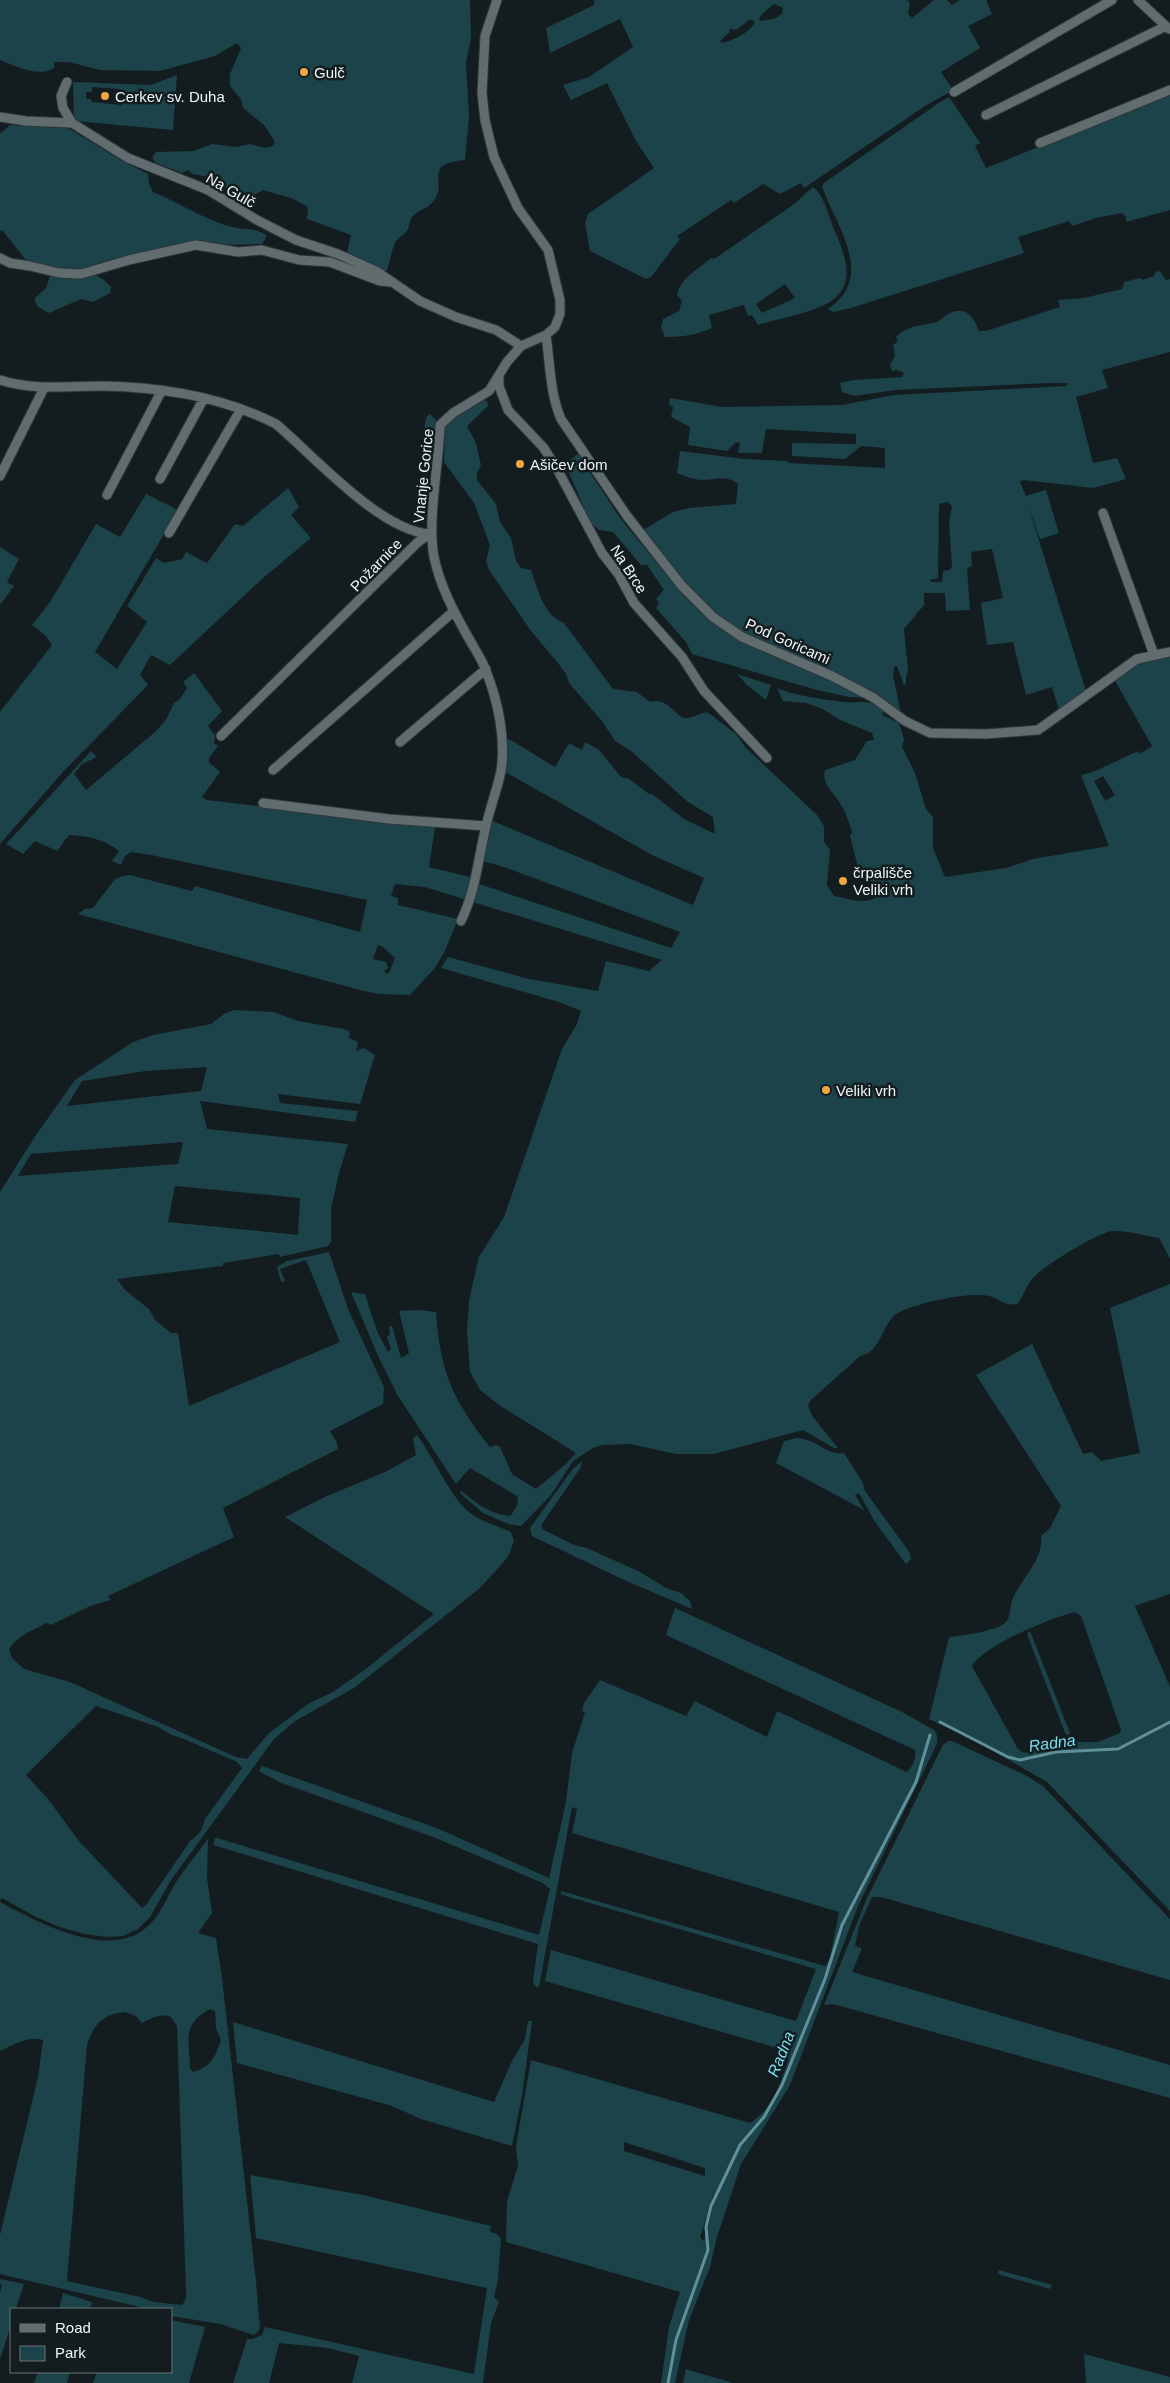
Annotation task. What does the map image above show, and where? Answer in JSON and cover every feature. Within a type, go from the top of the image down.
[{"type":"street","points":[[496,0],[485,36],[482,93],[485,120],[494,157],[518,208],[548,250],[554,269],[560,300],[560,314],[555,326],[546,335]]},
{"type":"street","points":[[954,92],[1112,0]]},
{"type":"street","points":[[986,115],[1168,28],[1138,0]]},
{"type":"street","points":[[67,82],[61,96],[63,108],[72,123]]},
{"type":"street","points":[[1040,143],[1170,90]]},
{"type":"street","points":[[0,117],[26,121],[72,123]]},
{"type":"street","name":"Na Gulč","points":[[72,123],[128,158],[208,190],[296,240],[338,254],[376,270],[420,301],[496,330],[521,346]]},
{"type":"street","name":"Na Gulč","points":[[0,258],[10,263],[59,273],[81,274],[122,262],[196,246],[238,252],[262,250],[299,260],[330,262],[380,282],[393,283]]},
{"type":"street","name":"Vnanje Gorice","points":[[461,921],[473,895],[486,826],[500,773],[502,743],[494,696],[486,669],[454,611],[438,576],[430,534],[438,464],[440,425],[445,418],[489,391],[507,362],[521,346],[546,335]]},
{"type":"street","name":"Pod Goricami","points":[[546,335],[557,410],[561,419],[627,516],[682,586],[702,608],[742,637],[832,676],[874,698],[918,728],[930,733],[986,734],[1038,730],[1137,659],[1170,652]]},
{"type":"street","name":"Na Brce","points":[[499,376],[502,396],[508,410],[543,447],[556,467],[602,553],[619,575],[634,603],[682,657],[704,691],[767,758]]},
{"type":"street","name":"Požarnice","points":[[0,380],[44,388],[103,386],[162,390],[204,398],[241,409],[276,424],[367,506],[402,527],[430,534]]},
{"type":"street","points":[[0,476],[44,388]]},
{"type":"street","points":[[107,495],[162,390]]},
{"type":"street","points":[[160,479],[204,398]]},
{"type":"street","points":[[169,533],[241,409]]},
{"type":"street","points":[[1103,513],[1154,655]]},
{"type":"street","name":"Požarnice","points":[[221,736],[418,542],[430,534]]},
{"type":"street","points":[[273,770],[454,611]]},
{"type":"street","points":[[400,742],[486,669]]},
{"type":"street","points":[[263,803],[388,819],[486,826]]},
{"type":"green space","points":[[0,0],[470,0],[471,39],[466,62],[469,117],[465,160],[452,162],[440,169],[438,174],[438,192],[435,199],[412,218],[407,231],[395,243],[386,272],[347,253],[351,235],[307,219],[308,207],[291,198],[263,190],[241,203],[229,196],[231,191],[209,177],[193,174],[188,170],[182,173],[156,163],[152,158],[156,152],[194,151],[212,144],[236,147],[250,144],[265,148],[273,146],[275,142],[264,125],[243,108],[241,99],[230,86],[230,74],[241,48],[237,43],[215,56],[160,71],[100,70],[69,62],[54,62],[54,68],[48,71],[34,71],[0,60]]},
{"type":"green space","points":[[594,0],[908,0],[910,4],[908,13],[912,18],[934,0],[947,0],[952,5],[960,0],[986,0],[992,14],[968,26],[980,48],[941,72],[953,90],[925,106],[804,188],[801,183],[780,194],[763,184],[734,203],[731,200],[677,236],[680,239],[651,277],[646,279],[590,251],[585,223],[588,214],[654,168],[636,141],[607,83],[571,100],[563,85],[589,77],[633,47],[620,19],[550,53],[546,28],[594,5]],"holes":[[[774,4],[783,8],[782,14],[774,19],[761,21],[759,19],[761,15]],[[749,20],[753,20],[755,23],[745,33],[727,42],[722,43],[720,41],[729,33],[730,29],[736,30]]]},
{"type":"green space","points":[[177,75],[173,130],[74,121],[73,82],[151,85]],"holes":[[[92,87],[120,89],[124,93],[124,102],[121,105],[92,102],[91,99],[86,99],[86,92],[92,92]]]},
{"type":"green space","points":[[1170,94],[1170,210],[1126,222],[1126,217],[1122,213],[1096,218],[1072,226],[1069,221],[1018,237],[1024,253],[851,308],[833,312],[828,309],[842,296],[849,282],[851,267],[849,251],[822,187],[824,183],[940,102],[949,97],[980,143],[975,146],[986,168]]},
{"type":"green space","points":[[10,125],[66,128],[73,131],[148,174],[149,184],[153,192],[215,221],[237,228],[256,230],[267,236],[262,244],[218,245],[190,242],[81,272],[61,271],[26,260],[2,230],[0,231],[0,134]]},
{"type":"green space","points":[[813,187],[821,196],[826,208],[844,257],[846,276],[842,290],[832,301],[800,314],[758,325],[752,315],[748,316],[744,305],[709,315],[712,328],[689,335],[665,337],[661,327],[663,319],[679,311],[682,301],[677,295],[686,278],[711,258],[714,259],[793,205]],"holes":[[[785,284],[795,298],[762,313],[756,304]]]},
{"type":"green space","points":[[1160,271],[1166,280],[1170,279],[1170,352],[1102,370],[1108,388],[1076,397],[1093,463],[1117,458],[1126,479],[1093,488],[1023,480],[1020,482],[1026,496],[1046,490],[1059,533],[1040,539],[1028,505],[1086,691],[1059,710],[1052,687],[1026,695],[1013,642],[987,645],[981,603],[1003,598],[992,549],[971,552],[972,566],[967,568],[970,610],[946,611],[945,593],[924,593],[924,605],[904,629],[908,671],[906,684],[904,685],[897,666],[894,667],[893,676],[901,713],[856,683],[748,636],[715,615],[686,586],[643,530],[673,512],[689,508],[736,504],[738,484],[734,481],[725,478],[699,480],[677,473],[680,451],[744,459],[787,461],[789,463],[885,468],[885,448],[861,446],[845,459],[792,456],[792,443],[856,444],[856,434],[766,429],[762,453],[738,453],[740,443],[736,442],[727,451],[688,445],[690,427],[671,417],[673,407],[669,404],[670,398],[722,407],[842,405],[894,395],[1067,386],[1067,383],[1049,383],[895,390],[854,396],[842,392],[840,383],[854,380],[902,377],[904,373],[897,370],[892,371],[890,365],[895,356],[893,345],[898,341],[896,337],[905,330],[915,326],[937,322],[950,313],[961,311],[969,314],[975,321],[979,331],[986,331],[1060,307],[1058,300],[1084,298],[1122,289],[1124,282],[1140,278],[1143,280],[1154,276],[1156,272]],"holes":[[[947,502],[952,506],[949,523],[952,566],[950,570],[943,571],[942,582],[931,582],[930,580],[938,578],[939,504]]]},
{"type":"green space","points":[[93,273],[111,287],[110,293],[93,302],[81,299],[49,313],[38,307],[34,299],[46,288],[50,276]]},
{"type":"green space","points":[[484,400],[487,401],[488,406],[467,426],[476,443],[481,465],[477,473],[477,480],[496,504],[500,522],[511,538],[516,561],[521,568],[531,570],[546,608],[564,623],[613,689],[637,692],[650,702],[663,702],[683,718],[707,712],[736,734],[746,748],[817,815],[824,826],[824,842],[830,850],[827,885],[834,896],[860,901],[875,898],[874,884],[859,871],[850,836],[852,832],[846,815],[827,785],[824,775],[825,770],[855,760],[867,741],[874,740],[872,733],[840,720],[821,708],[806,703],[783,701],[777,688],[818,698],[873,704],[884,709],[882,715],[899,723],[904,739],[902,747],[915,773],[926,809],[933,817],[933,848],[945,877],[1006,868],[1033,859],[1109,846],[1081,775],[1093,772],[1138,751],[1140,754],[1152,746],[1114,679],[1130,667],[1170,655],[1170,1259],[1159,1238],[1130,1232],[1112,1231],[1084,1243],[1041,1271],[1032,1279],[1017,1304],[1006,1303],[984,1295],[972,1295],[942,1299],[902,1311],[892,1318],[872,1350],[859,1357],[810,1401],[808,1406],[813,1417],[838,1448],[834,1448],[803,1430],[714,1454],[676,1454],[630,1444],[603,1445],[593,1448],[573,1461],[551,1495],[521,1526],[508,1524],[483,1513],[461,1494],[460,1490],[477,1503],[502,1515],[510,1516],[518,1502],[517,1496],[470,1468],[456,1484],[398,1396],[378,1356],[351,1292],[365,1294],[377,1331],[388,1352],[391,1349],[387,1337],[390,1334],[389,1326],[392,1326],[401,1358],[409,1353],[399,1311],[418,1310],[436,1312],[445,1369],[458,1399],[490,1447],[496,1445],[500,1447],[512,1474],[536,1489],[576,1453],[499,1405],[480,1390],[470,1372],[467,1331],[469,1300],[479,1257],[504,1217],[562,1049],[577,1024],[581,1011],[559,1002],[441,968],[448,957],[529,979],[598,991],[606,961],[649,971],[662,960],[476,903],[472,901],[479,884],[671,948],[680,932],[501,866],[482,861],[490,820],[693,905],[704,878],[654,856],[507,773],[503,770],[506,741],[509,739],[555,767],[569,743],[582,750],[585,742],[599,750],[621,777],[629,779],[649,794],[652,794],[684,819],[715,834],[713,817],[688,802],[631,751],[615,741],[602,721],[569,683],[566,674],[531,631],[489,570],[486,561],[490,545],[474,503],[444,462],[445,427],[449,421]],"holes":[[[1103,776],[1115,795],[1105,801],[1094,781]]]},
{"type":"green space","points":[[430,414],[436,420],[433,465],[427,461],[424,438],[425,421]]},
{"type":"green space","points":[[578,454],[620,518],[685,597],[704,615],[749,644],[832,679],[866,698],[849,697],[817,690],[692,654],[686,642],[656,608],[659,603],[656,599],[664,590],[647,565],[641,565],[613,532],[599,530],[590,522],[567,468],[567,462]]},
{"type":"green space","points":[[288,488],[299,507],[291,515],[311,538],[262,579],[170,665],[151,655],[140,675],[148,685],[63,772],[0,844],[0,712],[52,645],[46,636],[32,625],[50,602],[96,524],[120,537],[146,494],[178,510],[95,652],[117,669],[147,622],[127,606],[156,558],[164,563],[182,559],[186,552],[207,563],[235,524],[243,526]]},
{"type":"green space","points":[[0,547],[19,559],[7,582],[14,586],[0,605]]},
{"type":"green space","points":[[194,673],[222,711],[208,726],[215,736],[214,743],[218,746],[209,758],[209,762],[220,772],[202,797],[207,800],[435,827],[429,867],[474,878],[467,900],[425,887],[395,884],[391,896],[398,898],[398,905],[458,919],[444,953],[434,969],[410,995],[379,994],[364,991],[78,914],[85,909],[93,908],[115,879],[130,875],[192,891],[195,886],[360,932],[367,900],[131,852],[125,856],[121,865],[112,861],[119,851],[102,841],[83,836],[69,835],[57,851],[35,841],[23,854],[6,844],[91,751],[97,757],[82,764],[74,774],[86,790],[155,732],[166,720],[174,703],[180,699],[187,688],[183,682]],"holes":[[[378,945],[395,958],[389,973],[386,974],[384,971],[388,968],[386,962],[373,959]]]},
{"type":"green space","points":[[737,674],[771,685],[766,700],[747,685]]},
{"type":"green space","points":[[234,1010],[274,1012],[298,1021],[344,1029],[350,1032],[349,1038],[358,1042],[356,1051],[364,1048],[375,1055],[360,1104],[278,1094],[280,1103],[358,1111],[355,1122],[200,1101],[207,1129],[348,1144],[331,1209],[331,1242],[328,1246],[280,1257],[279,1254],[223,1263],[223,1266],[117,1279],[125,1290],[149,1309],[155,1320],[171,1333],[178,1333],[189,1406],[340,1342],[306,1260],[280,1269],[285,1281],[281,1282],[277,1267],[287,1261],[329,1252],[348,1309],[384,1387],[383,1404],[330,1431],[337,1443],[338,1449],[223,1508],[234,1537],[108,1596],[111,1600],[90,1606],[51,1625],[47,1623],[31,1631],[12,1644],[9,1649],[12,1658],[24,1669],[70,1682],[236,1757],[247,1759],[269,1733],[308,1704],[333,1692],[367,1668],[434,1614],[285,1517],[327,1496],[385,1472],[416,1455],[413,1438],[417,1435],[462,1506],[478,1518],[511,1532],[514,1541],[508,1557],[480,1588],[354,1688],[295,1721],[274,1739],[171,1880],[150,1917],[138,1929],[123,1936],[107,1937],[85,1934],[59,1927],[34,1916],[2,1898],[0,1901],[0,1192],[36,1135],[75,1080],[133,1042],[153,1035],[211,1024],[224,1014]],"holes":[[[207,1067],[201,1091],[67,1106],[82,1081],[146,1071]],[[183,1142],[178,1164],[18,1176],[31,1154]],[[175,1186],[300,1198],[298,1235],[168,1222]],[[96,1706],[158,1727],[172,1735],[237,1762],[242,1768],[205,1819],[200,1831],[191,1840],[142,1908],[79,1841],[48,1799],[26,1775]]]},
{"type":"green space","points":[[1170,1284],[1170,1594],[1135,1606],[1170,1687],[1170,1911],[1047,1782],[979,1743],[929,1719],[949,1637],[986,1631],[1005,1623],[1009,1617],[1013,1598],[1036,1561],[1041,1544],[1041,1536],[1050,1528],[1061,1506],[976,1375],[1032,1344],[1083,1454],[1092,1452],[1101,1461],[1140,1453],[1110,1308]],"holes":[[[1075,1612],[1081,1616],[1121,1730],[1120,1733],[1098,1742],[1072,1742],[1024,1753],[1018,1749],[972,1666],[990,1650],[1019,1633],[1064,1615]]]},
{"type":"green space","points":[[796,1438],[811,1441],[832,1452],[844,1453],[862,1481],[865,1491],[910,1553],[911,1559],[906,1564],[875,1522],[859,1493],[855,1495],[864,1510],[776,1463],[784,1441]]},
{"type":"green space","points":[[582,1461],[581,1467],[542,1524],[542,1529],[574,1545],[587,1548],[640,1572],[666,1588],[681,1593],[690,1601],[692,1609],[622,1579],[532,1536],[530,1528],[572,1470]]},
{"type":"green space","points":[[675,1608],[902,1712],[934,1730],[937,1738],[937,1744],[858,1906],[790,2085],[741,2164],[717,2237],[710,2267],[689,2320],[675,2383],[661,2383],[669,2327],[680,2292],[506,2242],[507,2201],[518,2166],[516,2146],[531,2060],[750,2123],[771,2103],[789,2059],[781,2049],[545,1981],[551,1950],[796,2021],[816,1969],[566,1896],[561,1894],[561,1891],[825,1966],[830,1958],[839,1912],[572,1833],[577,1809],[572,1807],[539,1987],[535,1986],[533,1982],[538,1944],[213,1845],[215,1838],[217,1838],[539,1935],[550,1889],[543,1883],[433,1837],[279,1782],[259,1771],[262,1766],[439,1829],[549,1878],[566,1802],[572,1753],[585,1712],[582,1711],[584,1703],[600,1680],[686,1716],[695,1701],[767,1737],[777,1711],[907,1772],[912,1765],[915,1750],[666,1635]],"holes":[[[624,2142],[705,2168],[705,2176],[624,2151]],[[714,2194],[715,2196],[704,2241],[700,2238]]]},
{"type":"green space","points":[[1030,1631],[1070,1733],[1068,1735],[1065,1733],[1027,1634]]},
{"type":"green space","points":[[948,1741],[952,1741],[1027,1776],[1043,1786],[1170,1919],[1170,1980],[881,1897],[872,1897],[859,1926],[855,1946],[861,1948],[861,1951],[852,1972],[1170,2065],[1170,2098],[833,2004],[824,2005],[867,1898],[943,1745]]},
{"type":"green space","points":[[208,1839],[207,1878],[212,1913],[198,1933],[216,1938],[222,1978],[256,2282],[260,2329],[254,2335],[220,2324],[172,2316],[172,2308],[144,2308],[0,2274],[0,2235],[38,2077],[43,2040],[26,2040],[0,2051],[0,1902],[33,1919],[73,1935],[113,1940],[131,1937],[152,1923],[176,1882]],"holes":[[[210,2009],[215,2011],[216,2028],[221,2040],[212,2060],[204,2067],[193,2072],[190,2068],[188,2042],[190,2028],[201,2015]],[[125,2012],[136,2016],[142,2023],[159,2016],[167,2016],[171,2017],[177,2026],[186,2290],[186,2299],[182,2305],[154,2302],[140,2297],[67,2281],[87,2045],[96,2026],[105,2018]]]},
{"type":"green space","points":[[528,2021],[532,2021],[522,2096],[512,2146],[421,2119],[392,2106],[237,2063],[233,2022],[494,2102],[512,2061],[525,2039]]},
{"type":"green space","points":[[250,2175],[363,2195],[491,2226],[490,2232],[497,2234],[501,2239],[498,2280],[494,2297],[499,2302],[491,2323],[483,2383],[352,2383],[359,2356],[328,2348],[279,2343],[269,2383],[233,2383],[247,2339],[253,2339],[262,2335],[265,2327],[474,2374],[487,2288],[256,2238]]},
{"type":"green space","points":[[999,2270],[1052,2285],[1050,2289],[998,2274]]},
{"type":"green space","points":[[0,2279],[24,2284],[16,2308],[10,2308],[10,2328],[0,2359],[0,2292],[2,2285],[0,2284]]},
{"type":"green space","points":[[63,2293],[92,2302],[90,2308],[59,2308]]},
{"type":"green space","points":[[172,2320],[205,2327],[189,2383],[93,2383],[97,2373],[172,2373]]},
{"type":"green space","points":[[1084,2354],[1170,2377],[1170,2383],[1086,2383]]},
{"type":"green space","points":[[686,2369],[692,2371],[733,2383],[683,2383]]},
{"type":"green space","points":[[38,2373],[70,2373],[67,2383],[34,2383]]},
{"type":"waterway","name":"Radna","points":[[940,1722],[1008,1757],[1020,1760],[1056,1752],[1118,1749],[1170,1722]]},
{"type":"waterway","name":"Radna","points":[[668,2383],[676,2340],[708,2250],[706,2227],[711,2206],[740,2145],[764,2117],[782,2085],[825,1979],[842,1925],[916,1782],[930,1735]]},
{"type":"place","name":"Gulč","points":[[304,72]]},
{"type":"place","name":"Cerkev sv. Duha","points":[[105,96]]},
{"type":"place","name":"Ašičev dom","points":[[520,464]]},
{"type":"place","name":"črpališče Veliki vrh","points":[[843,881]]},
{"type":"place","name":"Veliki vrh","points":[[826,1090]]}]
